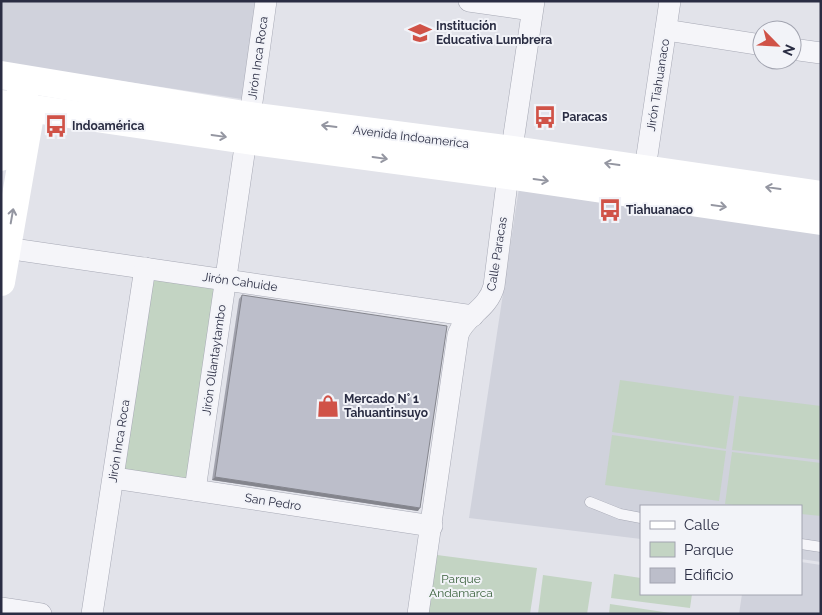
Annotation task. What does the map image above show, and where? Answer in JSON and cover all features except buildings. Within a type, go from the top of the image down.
[{"type":"street","name":"Jirón Inca Roca","points":[[244,123],[266,1]]},
{"type":"street","points":[[469,1],[533,6]]},
{"type":"street","name":"Jirón Tiahuanaco","points":[[645,169],[670,1]]},
{"type":"street","name":"Calle Paracas","points":[[418,614],[458,335],[462,326],[487,303],[494,286],[533,6]]},
{"type":"street","points":[[666,30],[752,43]]},
{"type":"street","points":[[802,51],[821,54]]},
{"type":"street","name":"Avenida Indoamerica","points":[[1,75],[244,123],[510,162],[821,221]]},
{"type":"street","points":[[1,157],[7,120],[15,106],[22,96],[38,93],[244,123]]},
{"type":"street","points":[[1,282],[30,114],[15,106]]},
{"type":"street","name":"Jirón Ollantaytambo","points":[[195,490],[225,280],[244,123]]},
{"type":"street","name":"Avenida Indoamerica","points":[[510,162],[645,169],[821,195]]},
{"type":"street","name":"Jirón Cahuide","points":[[6,248],[474,316]]},
{"type":"street","name":"Jirón Inca Roca","points":[[92,614],[145,268]]},
{"type":"street","name":"San Pedro","points":[[114,478],[432,526]]},
{"type":"street","points":[[1,608],[41,614]]},
{"type":"lane","points":[[590,502],[620,514],[640,518]]},
{"type":"lane","points":[[802,544],[821,547]]},
{"type":"shaded area","points":[[1,1],[256,1],[242,99],[1,63]]},
{"type":"shaded area","points":[[519,188],[821,234],[821,562],[802,559],[802,505],[640,505],[640,539],[469,518]]},
{"type":"shaded area","points":[[802,562],[821,565],[821,614],[739,614],[742,595],[802,595]]},
{"type":"green space","points":[[150,273],[219,283],[190,487],[120,477]]},
{"type":"green space","points":[[620,380],[734,396],[726,449],[612,432]]},
{"type":"green space","points":[[739,396],[821,406],[821,460],[732,450]]},
{"type":"green space","points":[[612,435],[726,451],[719,501],[605,485]]},
{"type":"green space","points":[[732,452],[821,463],[821,516],[802,514],[802,505],[725,504]]},
{"type":"green space","name":"Parque Andamarca","points":[[437,555],[537,568],[530,614],[428,614]]},
{"type":"green space","points":[[614,574],[640,578],[640,595],[692,595],[690,608],[611,598]]},
{"type":"green space","points":[[543,575],[592,582],[587,614],[538,614]]},
{"type":"green space","points":[[610,604],[677,614],[609,614]]},
{"type":"place","name":"Institución Educativa Lumbrera","points":[[420,33]]},
{"type":"place","name":"Paracas","points":[[545,117]]},
{"type":"place","name":"Indoamérica","points":[[56,126]]},
{"type":"place","name":"Tiahuanaco","points":[[610,210]]},
{"type":"place","name":"Mercado N° 1 Tahuantinsuyo","points":[[328,406]]}]
